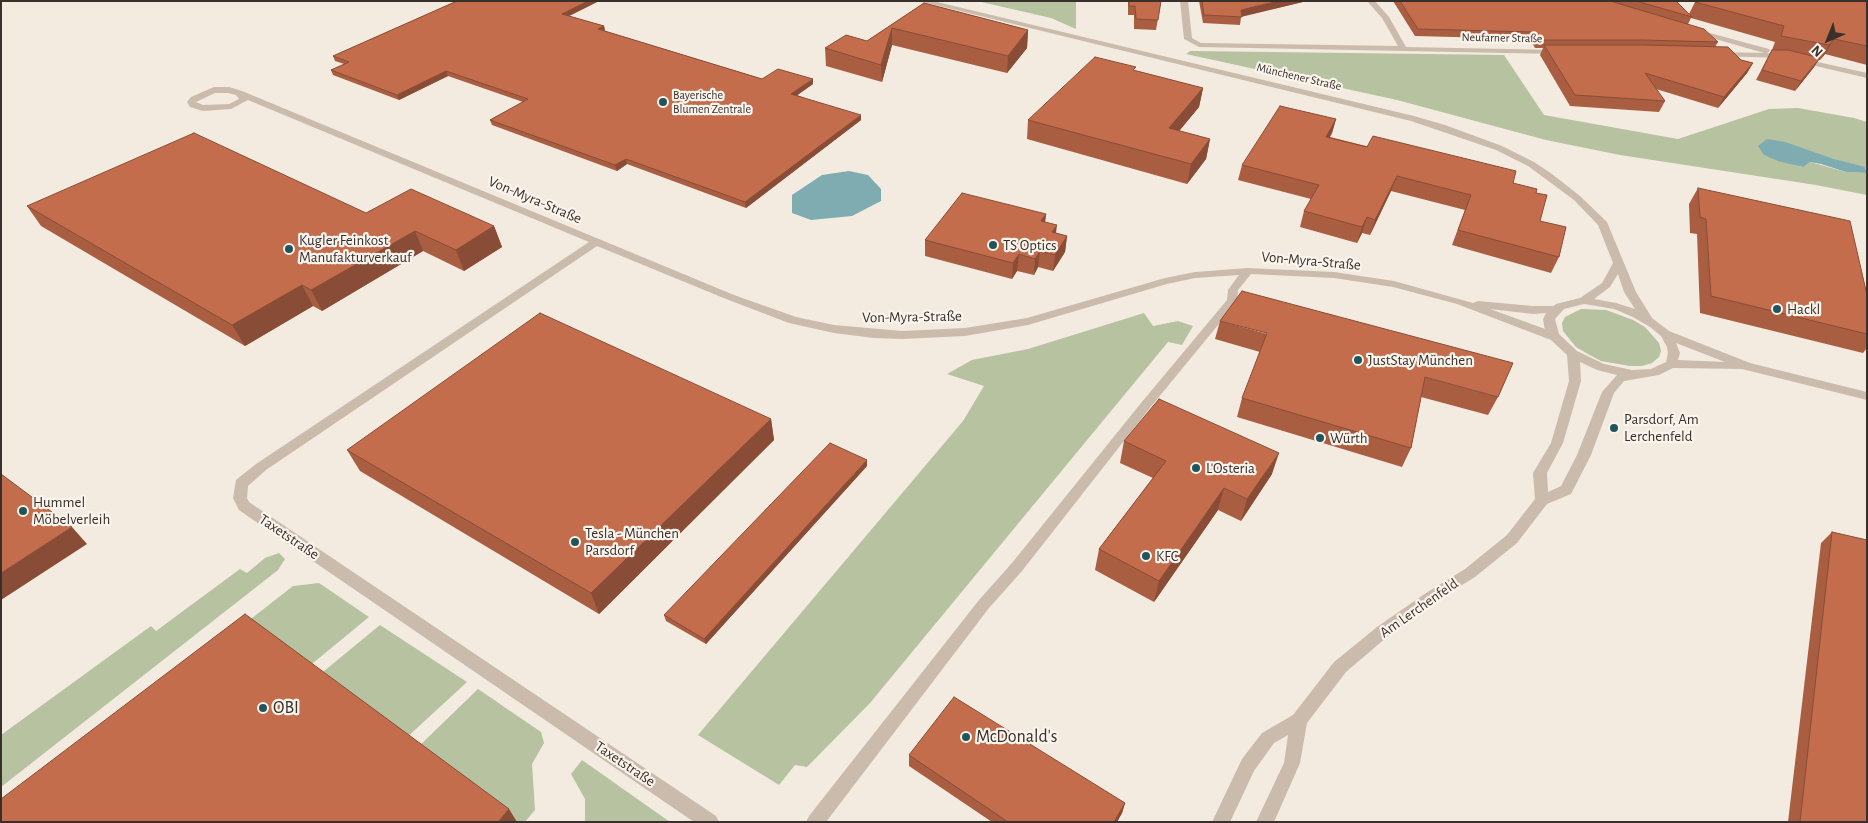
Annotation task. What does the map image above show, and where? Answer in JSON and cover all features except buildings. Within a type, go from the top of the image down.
[{"type":"street","name":"Münchener Straße","points":[[923,1],[1390,113],[1477,139],[1531,164],[1577,198],[1603,224],[1610,237],[1618,264],[1630,292],[1647,319]]},
{"type":"street","name":"Neufarner Straße","points":[[1184,1],[1188,19],[1188,39],[1194,44],[1209,46],[1565,52]]},
{"type":"street","points":[[1371,1],[1385,17],[1404,49]]},
{"type":"street","points":[[1685,28],[1782,56],[1867,76]]},
{"type":"street","points":[[1713,54],[1782,56]]},
{"type":"street","name":"Von-Myra-Straße","points":[[276,107],[196,107],[192,102],[199,95],[214,90],[229,90],[239,93],[276,107],[730,297],[793,320],[834,329],[874,334],[934,334],[1000,326],[1028,321],[1166,281],[1194,275],[1248,271],[1343,276],[1394,284],[1461,302],[1555,337]]},
{"type":"street","name":"Von-Myra-Straße","points":[[217,107],[239,103],[244,100],[239,93]]},
{"type":"street","name":"Taxetstraße","points":[[596,242],[260,467],[241,484],[240,498],[244,506],[710,822]]},
{"type":"street","points":[[1584,301],[1606,285],[1618,264]]},
{"type":"street","points":[[815,822],[984,604],[1017,567],[1145,406],[1234,300],[1233,290],[1248,271]]},
{"type":"street","points":[[1555,337],[1551,331],[1549,319],[1555,310],[1567,304],[1584,301],[1616,306],[1647,319],[1670,340],[1674,353],[1671,364],[1747,366]]},
{"type":"street","name":"Von-Myra-Straße","points":[[1461,302],[1533,310],[1555,310]]},
{"type":"street","points":[[1665,334],[1747,366],[1867,396]]},
{"type":"street","name":"Am Lerchenfeld","points":[[1555,337],[1573,354],[1601,367],[1632,374]]},
{"type":"street","points":[[1542,500],[1540,474],[1557,443],[1575,381],[1573,354]]},
{"type":"street","name":"Am Lerchenfeld","points":[[1221,822],[1248,765],[1268,738],[1299,720],[1340,667],[1382,632],[1431,597],[1470,573],[1512,539],[1542,500],[1566,490],[1584,455],[1608,392],[1620,378],[1632,374],[1651,373],[1666,368],[1671,364]]},
{"type":"street","name":"Am Lerchenfeld","points":[[1265,822],[1292,763],[1299,720]]},
{"type":"green space","points":[[977,1],[1076,1],[1076,29],[1051,18]]},
{"type":"green space","points":[[1190,51],[1504,55],[1544,115],[1678,139],[1769,109],[1798,108],[1854,118],[1867,122],[1867,168],[1831,158],[1764,155],[1802,167],[1810,162],[1846,172],[1867,173],[1867,195],[1816,185],[1620,155],[1546,140],[1397,100],[1186,54]]},
{"type":"green space","points":[[1581,309],[1606,310],[1633,320],[1645,327],[1659,343],[1661,351],[1659,357],[1652,363],[1642,366],[1630,366],[1601,361],[1576,347],[1563,331],[1562,323],[1565,317]]},
{"type":"green space","points":[[1144,313],[1153,326],[1178,321],[1193,326],[1182,345],[1168,342],[870,703],[807,767],[795,765],[779,785],[698,735],[963,421],[984,386],[947,374],[972,360],[1028,349]]},
{"type":"green space","points":[[279,553],[285,559],[278,570],[1,787],[1,735],[151,626],[156,631],[240,569],[247,573],[265,558]]},
{"type":"green space","points":[[319,583],[369,617],[307,668],[247,622],[293,586]]},
{"type":"green space","points":[[380,625],[467,682],[404,740],[318,676]]},
{"type":"green space","points":[[478,689],[541,732],[544,743],[532,764],[535,810],[525,822],[513,822],[416,749]]},
{"type":"green space","points":[[582,760],[670,822],[585,822],[585,799],[571,774]]},
{"type":"water","points":[[1767,139],[1785,142],[1831,158],[1865,167],[1867,173],[1846,172],[1810,162],[1803,167],[1778,161],[1764,155],[1758,146]]},
{"type":"water","points":[[849,171],[868,175],[881,189],[881,201],[852,216],[811,220],[792,213],[792,195],[822,175]]},
{"type":"place","name":"Bayerische Blumen Zentrale","points":[[663,102]]},
{"type":"place","name":"TS Optics","points":[[993,245]]},
{"type":"place","name":"Kugler Feinkost Manufakturverkauf","points":[[289,249]]},
{"type":"place","name":"Hackl","points":[[1777,309]]},
{"type":"place","name":"JustStay München","points":[[1358,360]]},
{"type":"place","name":"Parsdorf, Am Lerchenfeld","points":[[1614,428]]},
{"type":"place","name":"Würth","points":[[1320,438]]},
{"type":"place","name":"L'Osteria","points":[[1196,468]]},
{"type":"place","name":"Hummel Möbelverleih","points":[[23,511]]},
{"type":"place","name":"Tesla - München Parsdorf","points":[[575,542]]},
{"type":"place","name":"KFC","points":[[1146,556]]},
{"type":"place","name":"OBI","points":[[263,708]]},
{"type":"place","name":"McDonald's","points":[[966,737]]}]
